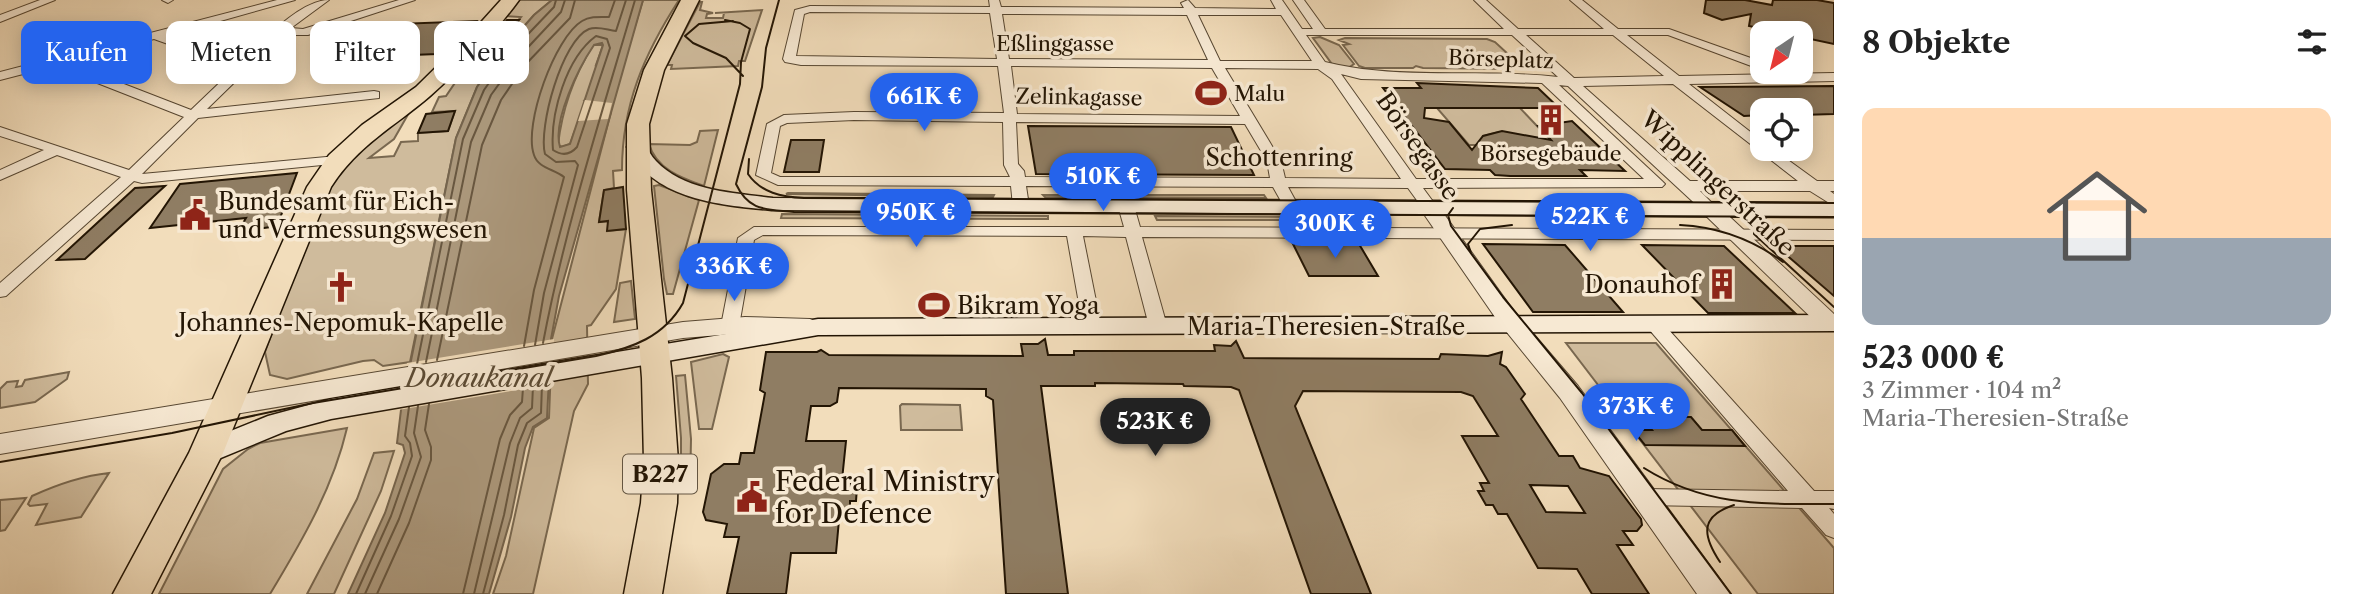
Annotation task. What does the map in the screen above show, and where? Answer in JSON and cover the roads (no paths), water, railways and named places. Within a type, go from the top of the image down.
[{"type":"main road","points":[[132,594],[206,453],[319,187],[337,160],[370,130],[423,90],[481,34],[510,0]]},
{"type":"main road","name":"B227","points":[[643,594],[659,503],[660,418],[637,146],[638,124],[647,86],[662,49],[690,0]]},
{"type":"main road","name":"Schottenring","points":[[637,146],[649,166],[669,180],[704,193],[739,200],[796,205],[1834,210]]},
{"type":"main road","name":"Maria-Theresien-Straße","points":[[206,453],[370,391],[654,344],[818,327],[1513,325],[1659,330],[1833,324]]},
{"type":"street","points":[[0,19],[50,0]]},
{"type":"street","points":[[154,35],[290,0]]},
{"type":"street","points":[[294,21],[324,0]]},
{"type":"street","points":[[296,32],[304,33],[410,0]]},
{"type":"street","name":"Börsegasse","points":[[1276,0],[1321,65],[1336,76],[1445,233],[1513,325],[1569,392],[1716,594]]},
{"type":"street","points":[[1298,0],[1322,32]]},
{"type":"street","points":[[1464,0],[1498,31]]},
{"type":"street","points":[[1479,0],[1513,32],[1674,33],[1750,62]]},
{"type":"street","points":[[1575,0],[1750,138]]},
{"type":"street","points":[[1021,206],[1017,171],[1011,165],[1011,109],[995,5],[1189,6],[1285,12]]},
{"type":"street","name":"Eßlinggasse","points":[[995,5],[810,9],[799,12],[789,59],[1321,65]]},
{"type":"street","points":[[1189,6],[1216,64],[1274,162],[1278,183],[1291,207]]},
{"type":"street","name":"Börseplatz","points":[[1299,32],[1513,32],[1570,82]]},
{"type":"street","points":[[154,35],[166,39]]},
{"type":"street","name":"Börseplatz","points":[[1321,65],[1351,74]]},
{"type":"street","points":[[0,75],[21,69]]},
{"type":"street","name":"Börseplatz","points":[[1336,76],[1351,74],[1546,79],[1570,82]]},
{"type":"street","points":[[1813,78],[1834,78]]},
{"type":"street","name":"Wipplingerstraße","points":[[1546,79],[1657,183],[1655,186]]},
{"type":"street","points":[[1570,82],[1750,79]]},
{"type":"street","name":"Wipplingerstraße","points":[[1570,82],[1687,186],[1833,324]]},
{"type":"street","points":[[112,84],[192,115],[374,95]]},
{"type":"street","points":[[0,292],[131,176],[224,84]]},
{"type":"street","name":"Zelinkagasse","points":[[778,181],[762,175],[774,124],[780,120],[854,116],[1251,120]]},
{"type":"street","points":[[0,131],[142,179],[337,160]]},
{"type":"street","points":[[0,176],[54,150]]},
{"type":"street","points":[[1780,161],[1834,201]]},
{"type":"street","name":"Schottenring","points":[[778,181],[1655,186]]},
{"type":"street","points":[[1687,186],[1834,186]]},
{"type":"street","points":[[1126,206],[1158,326]]},
{"type":"street","points":[[1074,231],[1092,326]]},
{"type":"street","points":[[730,326],[746,238],[754,232],[1834,235]]},
{"type":"street","points":[[654,344],[730,326],[818,327]]},
{"type":"street","points":[[1659,330],[1834,530]]},
{"type":"street","points":[[0,444],[224,407],[370,391]]},
{"type":"street","points":[[1645,497],[1834,500]]},
{"type":"water","name":"Donaukanal","points":[[552,0],[643,0],[559,296],[551,339],[547,418],[533,427],[525,448],[511,517],[489,594],[348,594],[385,513],[405,453],[403,445],[397,443],[401,410],[456,138],[479,84],[529,84],[529,21]],"holes":[[[602,43],[570,144],[560,147],[563,109],[581,67],[594,45]]]},
{"type":"tram line","points":[[779,0],[766,48],[762,87],[736,184],[747,200],[760,207],[794,212],[1448,215]]},
{"type":"tram line","points":[[725,20],[731,21]]},
{"type":"tram line","points":[[731,21],[750,29],[740,73]]},
{"type":"tram line","points":[[731,21],[699,24],[685,36],[693,43],[726,58],[740,73]]},
{"type":"tram line","points":[[0,462],[172,433],[313,403],[596,356],[646,339],[657,333],[683,303],[740,84],[740,73]]},
{"type":"tram line","points":[[749,159],[748,174],[759,186],[780,195],[804,198],[1834,203]]},
{"type":"tram line","points":[[1448,215],[1453,208]]},
{"type":"tram line","points":[[1448,215],[1834,217]]},
{"type":"tram line","points":[[1448,215],[1451,226],[1503,297],[1582,393],[1731,594]]},
{"type":"tram line","points":[[1767,217],[1754,223],[1754,234],[1834,307]]},
{"type":"tram line","points":[[1471,253],[1468,244],[1480,229],[1512,225]]},
{"type":"tram line","points":[[1680,225],[1708,228],[1735,236],[1783,262]]},
{"type":"tram line","points":[[1644,468],[1667,481],[1713,497],[1759,503],[1834,504]]},
{"type":"tram line","points":[[1720,562],[1710,543],[1708,527],[1715,515],[1734,505]]},
{"type":"place","name":"Malu","points":[[1211,93]]},
{"type":"place","name":"Börsegebäude","points":[[1551,120]]},
{"type":"place","name":"Bundesamt für Eich- und Vermessungswesen","points":[[195,215]]},
{"type":"place","name":"Donauhof","points":[[1722,284]]},
{"type":"place","name":"Johannes-Nepomuk-Kapelle","points":[[341,287]]},
{"type":"place","name":"Bikram Yoga","points":[[934,305]]},
{"type":"place","name":"Federal Ministry for Defence","points":[[752,497]]}]
